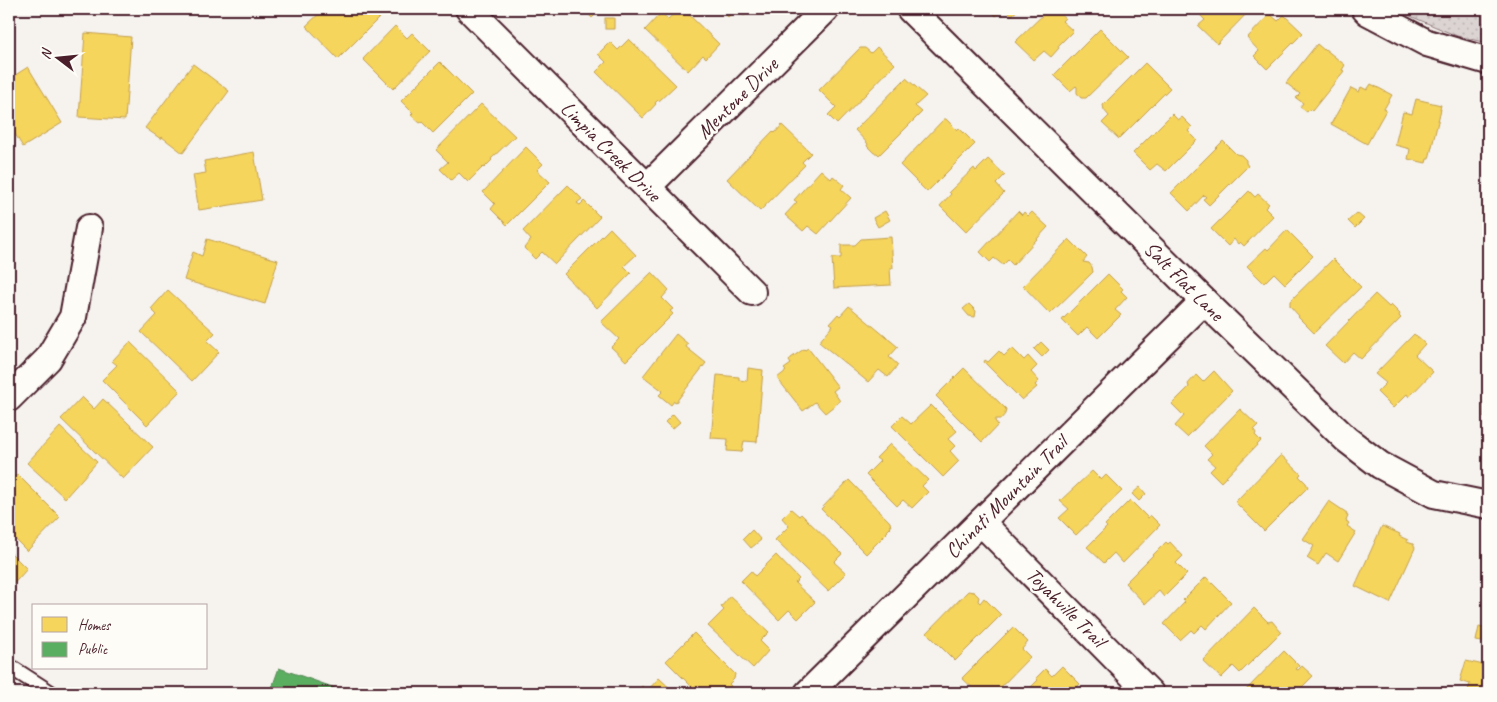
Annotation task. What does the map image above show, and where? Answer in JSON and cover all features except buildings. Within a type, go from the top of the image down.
[{"type":"street","name":"Limpia Creek Drive","points":[[469,9],[752,292]]},
{"type":"street","name":"Mentone Drive","points":[[647,187],[826,9]]},
{"type":"street","name":"Salt Flat Lane","points":[[910,9],[1346,439],[1380,465],[1434,494],[1488,505]]},
{"type":"street","points":[[1365,9],[1427,43],[1488,61]]},
{"type":"street","points":[[9,398],[48,359],[73,317],[89,228]]},
{"type":"street","name":"Chinati Mountain Trail","points":[[808,693],[1204,301]]},
{"type":"street","name":"Toyahville Trail","points":[[981,522],[1150,693]]},
{"type":"lane","points":[[9,666],[51,693]]},
{"type":"shaded area","points":[[1394,9],[1488,9],[1488,43],[1457,36]]}]
